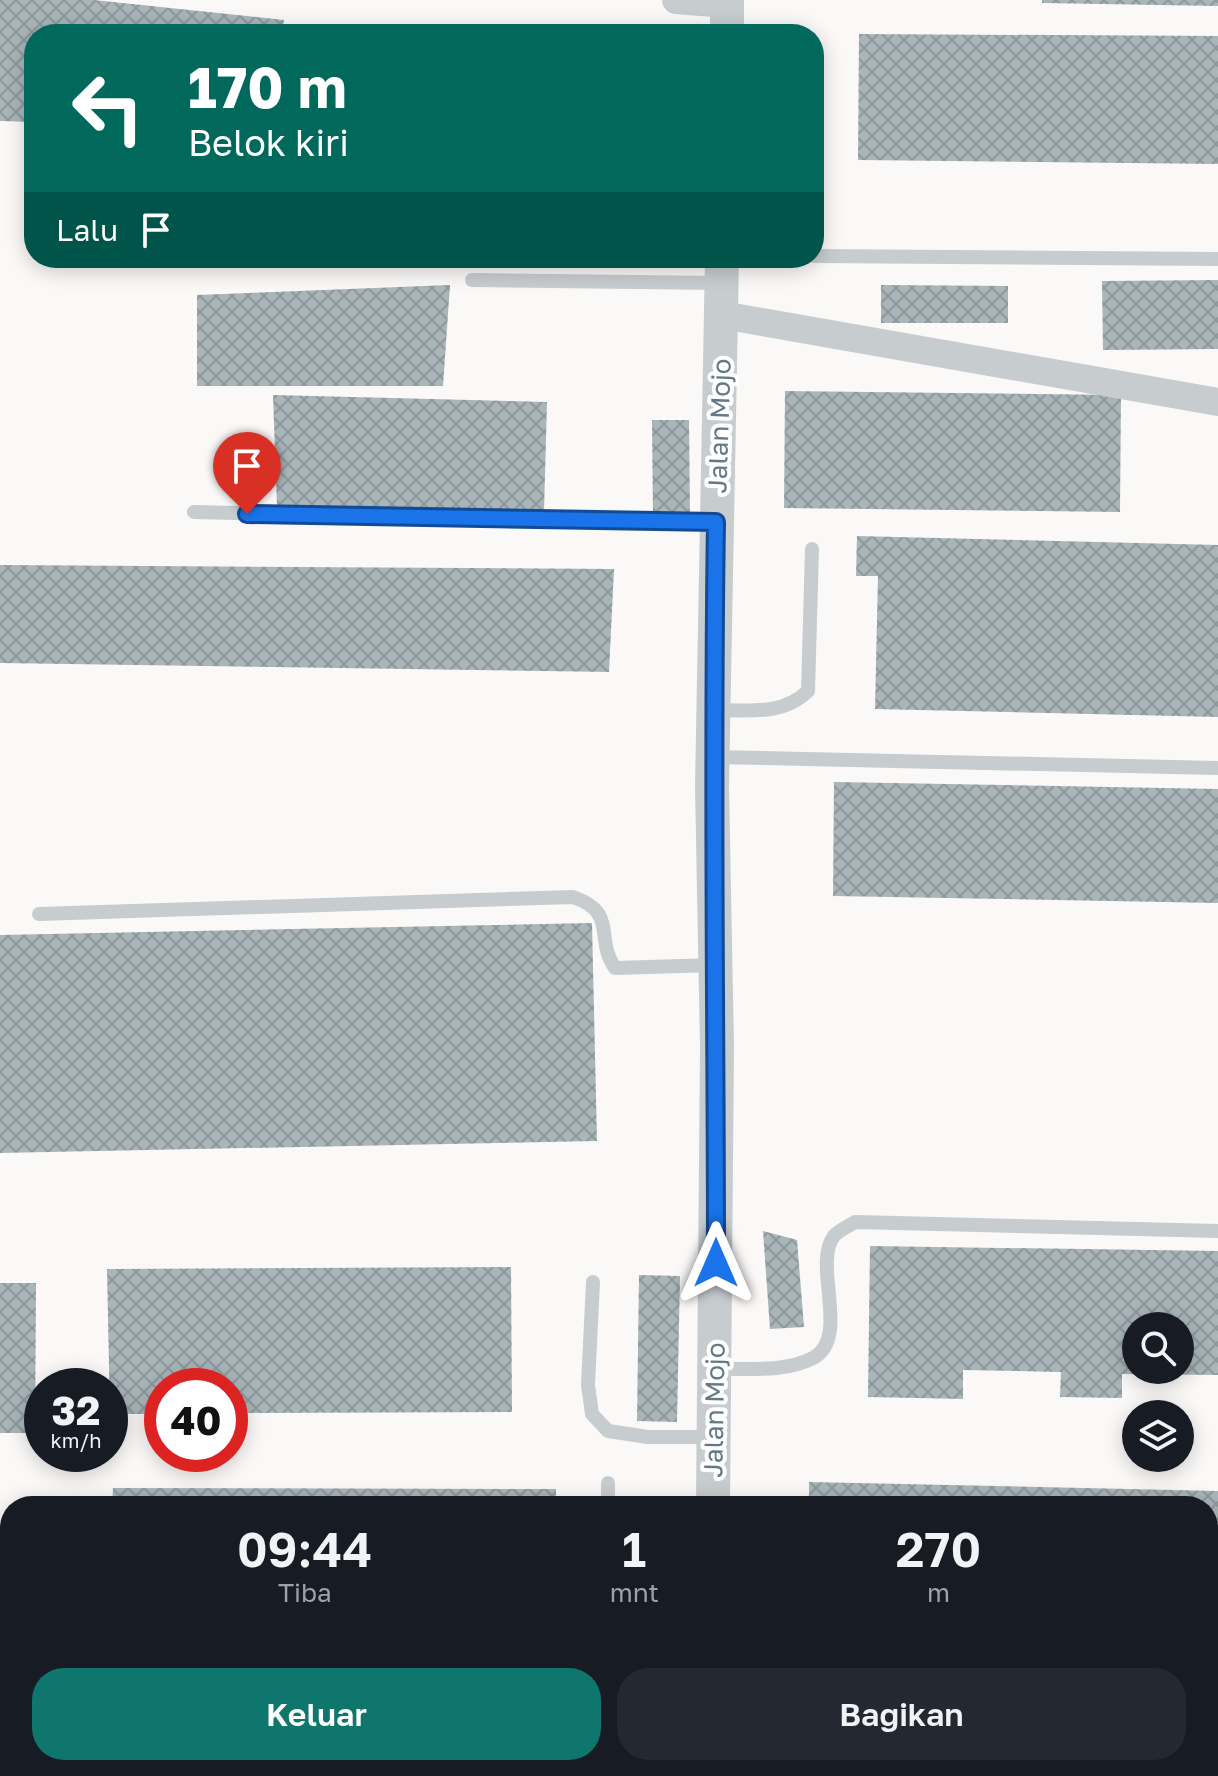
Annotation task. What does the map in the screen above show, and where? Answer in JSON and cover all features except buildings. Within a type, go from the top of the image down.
[{"type":"street","points":[[676,0],[727,13]]},
{"type":"street","points":[[722,285],[1218,402]]},
{"type":"street","name":"Jalan Mojo","points":[[713,1496],[713,757],[722,285]]},
{"type":"lane","points":[[824,256],[1218,259]]},
{"type":"lane","points":[[472,280],[722,285]]},
{"type":"lane","points":[[194,512],[716,522]]},
{"type":"lane","points":[[714,710],[782,709],[798,702],[808,691],[812,549]]},
{"type":"lane","points":[[713,757],[1218,768]]},
{"type":"lane","points":[[39,914],[573,897],[598,911],[604,927],[607,958],[615,968],[715,965]]},
{"type":"lane","points":[[715,1369],[767,1368],[797,1364],[816,1357],[826,1346],[830,1325],[828,1249],[835,1234],[855,1222],[1218,1231]]},
{"type":"lane","points":[[593,1282],[588,1385],[592,1414],[608,1431],[648,1437],[713,1437]]},
{"type":"lane","points":[[608,1483],[608,1496]]},
{"type":"route","points":[[247,514],[716,522],[712,786],[717,1046],[716,1263]]}]
